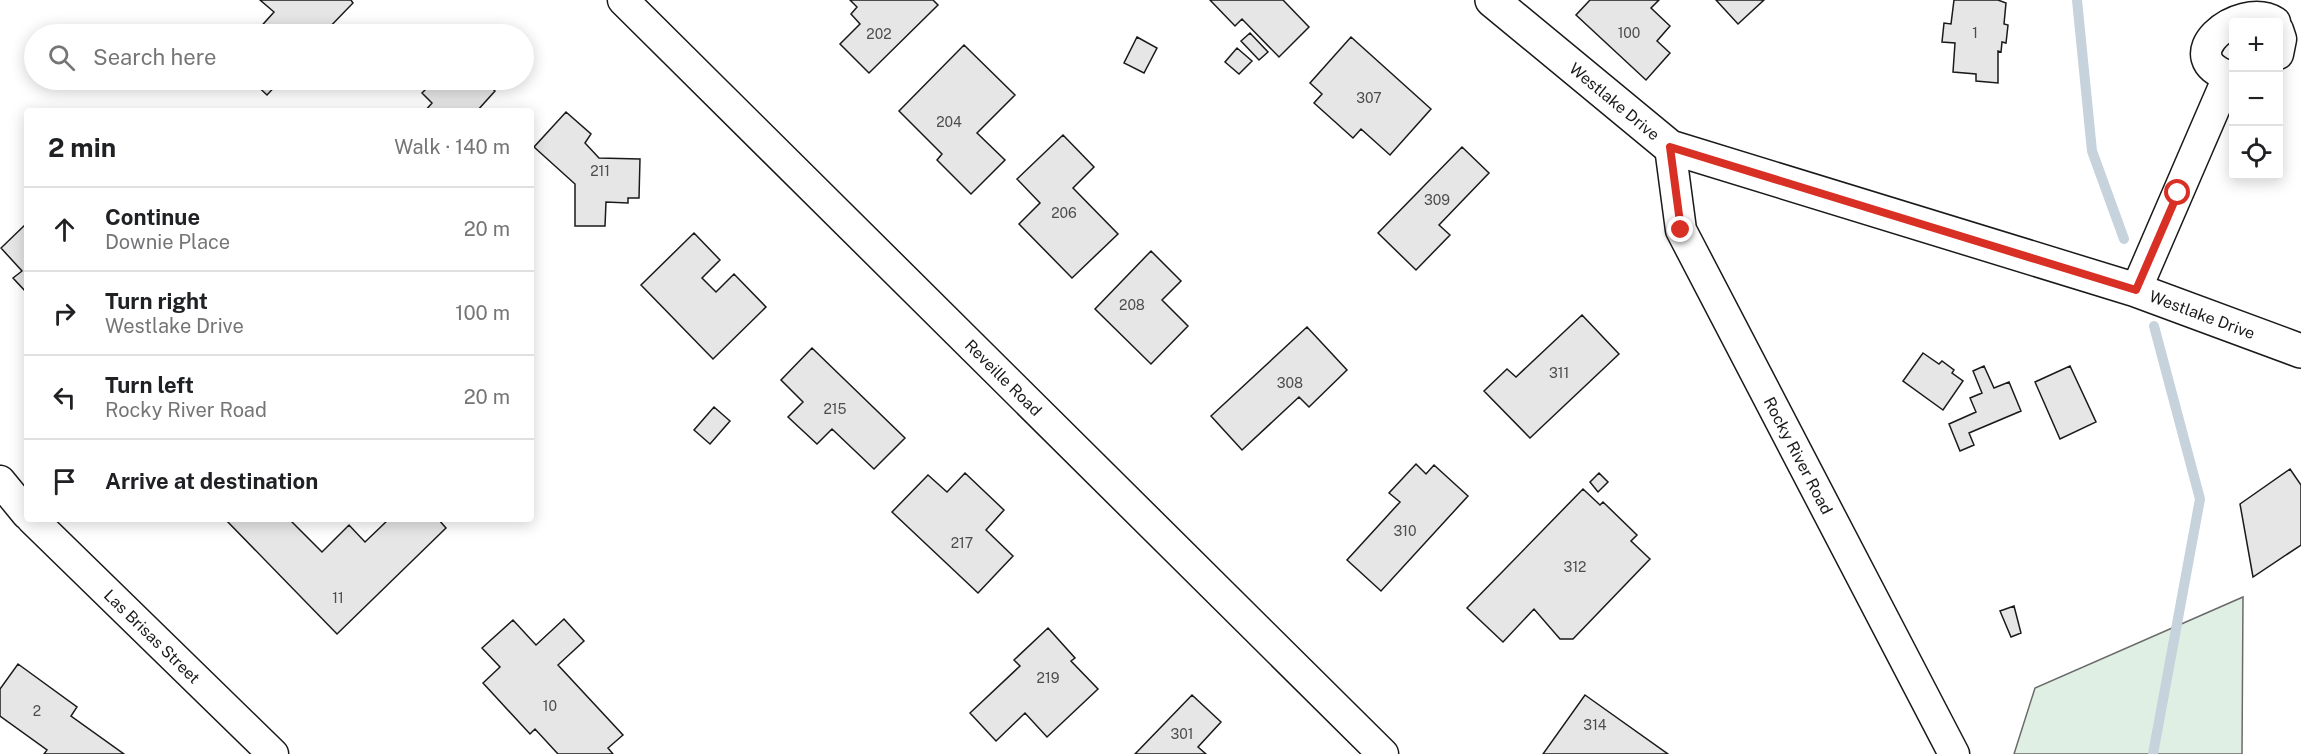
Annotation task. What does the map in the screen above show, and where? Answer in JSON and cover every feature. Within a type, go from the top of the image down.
[{"type":"street","name":"Reveille Road","points":[[623,0],[1383,754]]},
{"type":"street","name":"Westlake Drive","points":[[1492,0],[1670,147],[2136,290],[2301,351]]},
{"type":"street","points":[[2229,77],[2218,70],[2207,48],[2207,33],[2215,19],[2231,7],[2241,5],[2263,10],[2271,18]]},
{"type":"street","points":[[2136,290],[2229,82]]},
{"type":"street","name":"Rocky River Road","points":[[1670,147],[1681,230],[1954,754]]},
{"type":"street","points":[[0,481],[24,510]]},
{"type":"street","name":"Las Brisas Street","points":[[35,522],[273,754]]},
{"type":"green space","points":[[2243,597],[2242,754],[2014,754],[2035,688]]},
{"type":"building","points":[[260,0],[351,0],[353,3],[333,24],[263,24],[274,12]]},
{"type":"building","points":[[850,0],[933,0],[938,5],[869,73],[840,44],[860,24],[851,14],[857,7]]},
{"type":"building","points":[[1210,0],[1283,0],[1309,27],[1279,57],[1242,19],[1235,26]]},
{"type":"building","points":[[1590,0],[1659,0],[1651,8],[1670,26],[1657,41],[1670,53],[1646,80],[1576,15]]},
{"type":"building","points":[[1716,0],[1764,0],[1738,24]]},
{"type":"building","points":[[1954,0],[1998,0],[2006,3],[2004,24],[2008,25],[2006,43],[2002,42],[2001,52],[1998,51],[1998,83],[1976,81],[1976,74],[1953,72],[1955,43],[1942,42],[1944,23],[1951,24]]},
{"type":"building","points":[[1250,33],[1268,52],[1259,60],[1241,41]]},
{"type":"building","points":[[1137,37],[1157,48],[1144,73],[1124,63]]},
{"type":"building","points":[[1351,37],[1431,109],[1390,155],[1361,129],[1353,138],[1314,103],[1322,94],[1310,83]]},
{"type":"building","points":[[964,45],[1015,95],[977,133],[1005,160],[971,194],[937,160],[942,154],[899,111]]},
{"type":"building","points":[[1237,48],[1252,61],[1239,74],[1225,62]]},
{"type":"building","points":[[262,90],[272,90],[267,95]]},
{"type":"building","points":[[425,90],[495,91],[480,108],[428,108],[432,103],[422,93]]},
{"type":"building","points":[[566,112],[591,134],[585,143],[599,158],[640,159],[639,198],[628,198],[628,203],[606,202],[605,226],[575,226],[575,184],[534,147]]},
{"type":"building","points":[[1063,135],[1094,167],[1073,188],[1118,234],[1072,278],[1019,224],[1040,203],[1017,179]]},
{"type":"building","points":[[1462,147],[1489,173],[1439,225],[1450,235],[1416,270],[1378,233]]},
{"type":"building","points":[[24,226],[24,290],[13,278],[22,271],[1,248]]},
{"type":"building","points":[[694,233],[720,260],[702,278],[716,292],[734,274],[766,307],[713,359],[641,285]]},
{"type":"building","points":[[1151,251],[1181,281],[1162,300],[1188,326],[1151,364],[1095,309]]},
{"type":"building","points":[[1582,315],[1619,354],[1530,438],[1484,391],[1507,369],[1516,377]]},
{"type":"building","points":[[1307,327],[1347,370],[1309,407],[1299,397],[1242,450],[1211,416]]},
{"type":"building","points":[[812,348],[905,438],[874,469],[832,429],[817,444],[788,417],[803,402],[781,380]]},
{"type":"building","points":[[1923,353],[1939,364],[1942,361],[1963,381],[1943,410],[1903,381]]},
{"type":"building","points":[[1984,366],[1994,388],[2009,382],[2021,411],[1969,433],[1974,445],[1960,451],[1949,424],[1976,412],[1970,398],[1982,393],[1973,371]]},
{"type":"building","points":[[2070,366],[2096,422],[2060,439],[2035,382]]},
{"type":"building","points":[[714,407],[730,421],[710,444],[694,430]]},
{"type":"building","points":[[1416,464],[1426,474],[1434,465],[1468,496],[1381,591],[1347,560],[1400,502],[1389,493]]},
{"type":"building","points":[[2290,469],[2301,485],[2301,545],[2253,577],[2240,504]]},
{"type":"building","points":[[965,473],[1004,510],[986,530],[1013,556],[978,593],[892,512],[928,475],[947,492]]},
{"type":"building","points":[[1599,473],[1608,482],[1598,492],[1590,482]]},
{"type":"building","points":[[1583,489],[1600,505],[1603,502],[1637,535],[1631,541],[1650,559],[1573,639],[1560,639],[1534,609],[1503,642],[1467,608]]},
{"type":"building","points":[[228,522],[292,522],[322,552],[349,525],[365,542],[386,522],[441,522],[446,528],[337,634]]},
{"type":"building","points":[[2014,606],[2021,633],[2011,637],[2000,611]]},
{"type":"building","points":[[564,619],[584,641],[558,665],[623,735],[608,748],[613,754],[558,754],[535,729],[530,734],[483,683],[500,667],[482,648],[513,620],[536,645]]},
{"type":"building","points":[[1048,628],[1075,658],[1071,661],[1098,689],[1047,737],[1025,713],[996,741],[970,713],[1020,666],[1014,660]]},
{"type":"building","points":[[18,664],[77,707],[71,716],[124,754],[44,754],[47,750],[0,716],[0,689]]},
{"type":"building","points":[[1192,695],[1221,722],[1198,747],[1206,754],[1135,754]]},
{"type":"building","points":[[1585,695],[1668,754],[1543,754]]},
{"type":"waterway","points":[[2077,0],[2092,151],[2124,239]]},
{"type":"waterway","points":[[2153,754],[2200,499],[2154,326]]},
{"type":"route","points":[[1681,230],[1670,147],[2136,290],[2178,193]]}]
